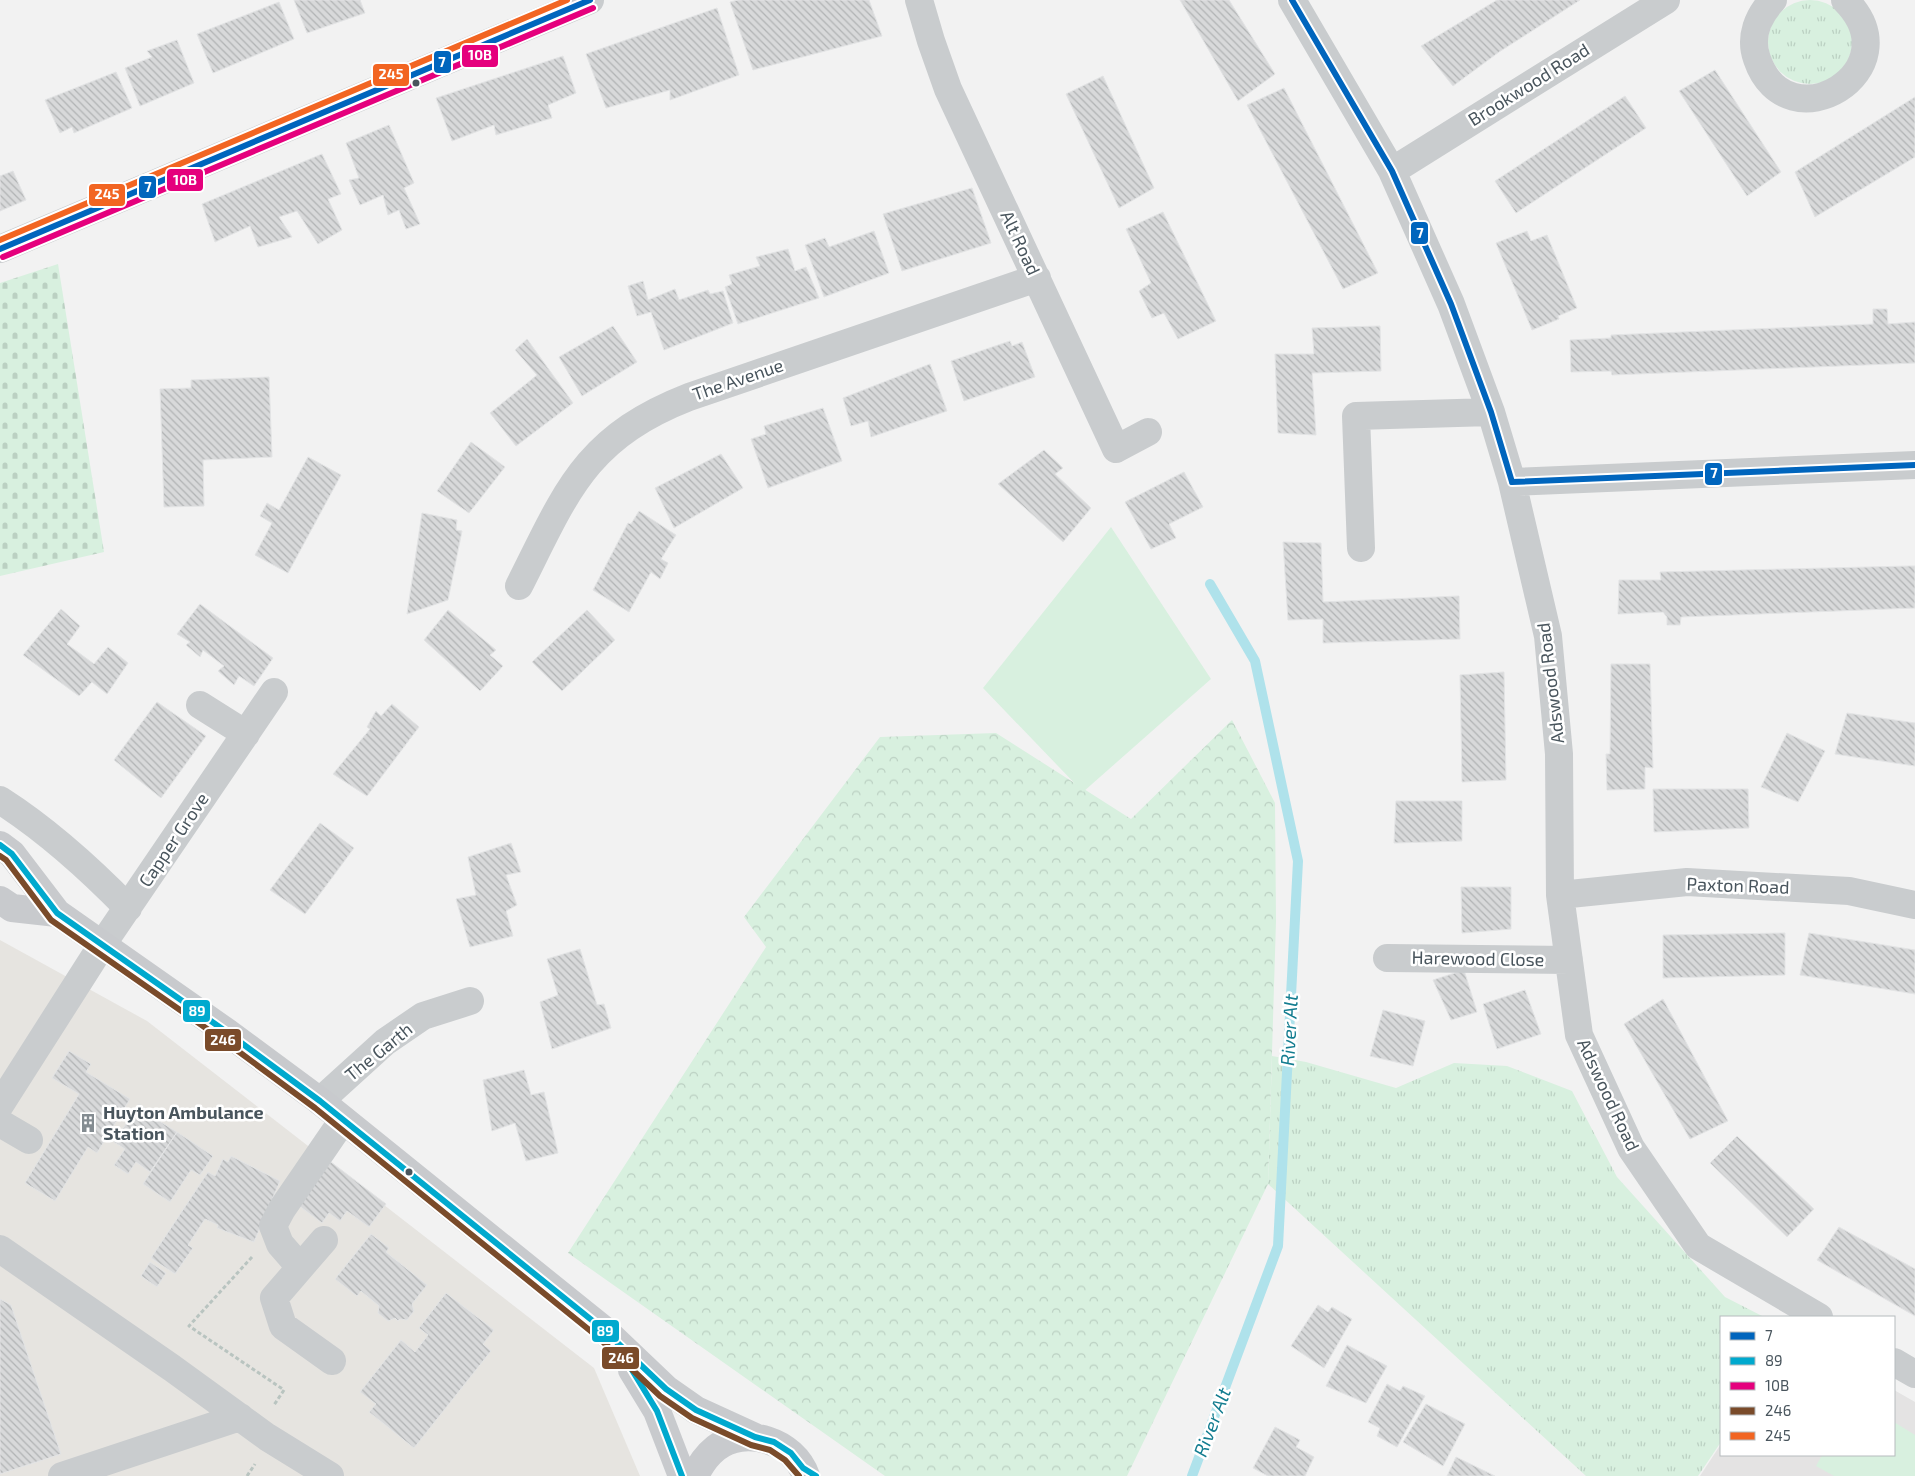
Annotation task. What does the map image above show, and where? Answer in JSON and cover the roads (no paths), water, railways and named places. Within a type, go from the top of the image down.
[{"type":"main road","points":[[0,845],[12,854],[57,913],[228,1033],[320,1101],[604,1330],[666,1389],[696,1410],[755,1437],[774,1442],[791,1453],[808,1473]]},
{"type":"main road","points":[[0,900],[12,908],[57,913]]},
{"type":"main road","points":[[604,1330],[657,1411],[682,1476]]},
{"type":"main road","points":[[694,1476],[702,1461],[717,1447],[735,1439],[755,1437]]},
{"type":"street","points":[[0,249],[590,0]]},
{"type":"street","name":"Alt Road","points":[[919,0],[930,41],[948,89],[1116,449],[1148,432]]},
{"type":"street","name":"Adswood Road","points":[[1292,0],[1392,171],[1451,304],[1491,412],[1512,482],[1548,636],[1559,754],[1560,895],[1578,1035],[1631,1148],[1698,1246],[1817,1316]]},
{"type":"street","name":"Brookwood Road","points":[[1392,171],[1666,0]]},
{"type":"street","points":[[1773,0],[1761,15],[1754,32],[1754,50],[1760,68],[1770,83],[1786,93],[1803,98],[1822,97],[1838,91],[1852,79],[1862,63],[1866,44],[1863,26],[1854,9],[1845,0]]},
{"type":"street","name":"The Avenue","points":[[519,586],[571,485],[600,452],[632,424],[650,413],[689,397],[1037,278]]},
{"type":"street","points":[[1361,548],[1356,416],[1491,412]]},
{"type":"street","points":[[1512,482],[1915,466]]},
{"type":"street","name":"Capper Grove","points":[[0,1105],[102,945],[274,692]]},
{"type":"street","points":[[200,705],[246,734]]},
{"type":"street","points":[[0,800],[27,817],[92,871],[128,908]]},
{"type":"street","name":"Paxton Road","points":[[1560,895],[1687,882],[1849,891],[1915,905]]},
{"type":"street","name":"Harewood Close","points":[[1387,958],[1569,960]]},
{"type":"street","name":"The Garth","points":[[320,1101],[385,1042],[423,1016],[470,1001]]},
{"type":"street","points":[[300,1267],[288,1255],[273,1226],[282,1209],[344,1120]]},
{"type":"street","points":[[0,1123],[29,1140]]},
{"type":"street","points":[[324,1240],[274,1298],[283,1326],[332,1361]]},
{"type":"street","points":[[0,1250],[249,1424],[330,1476]]},
{"type":"street","points":[[1895,1363],[1915,1374]]},
{"type":"street","points":[[62,1476],[197,1432],[249,1424]]},
{"type":"waterway","name":"River Alt","points":[[1192,1476],[1278,1246],[1298,861],[1255,661],[1210,584]]},
{"type":"place","name":"Huyton Ambulance Station","points":[[88,1123]]}]
